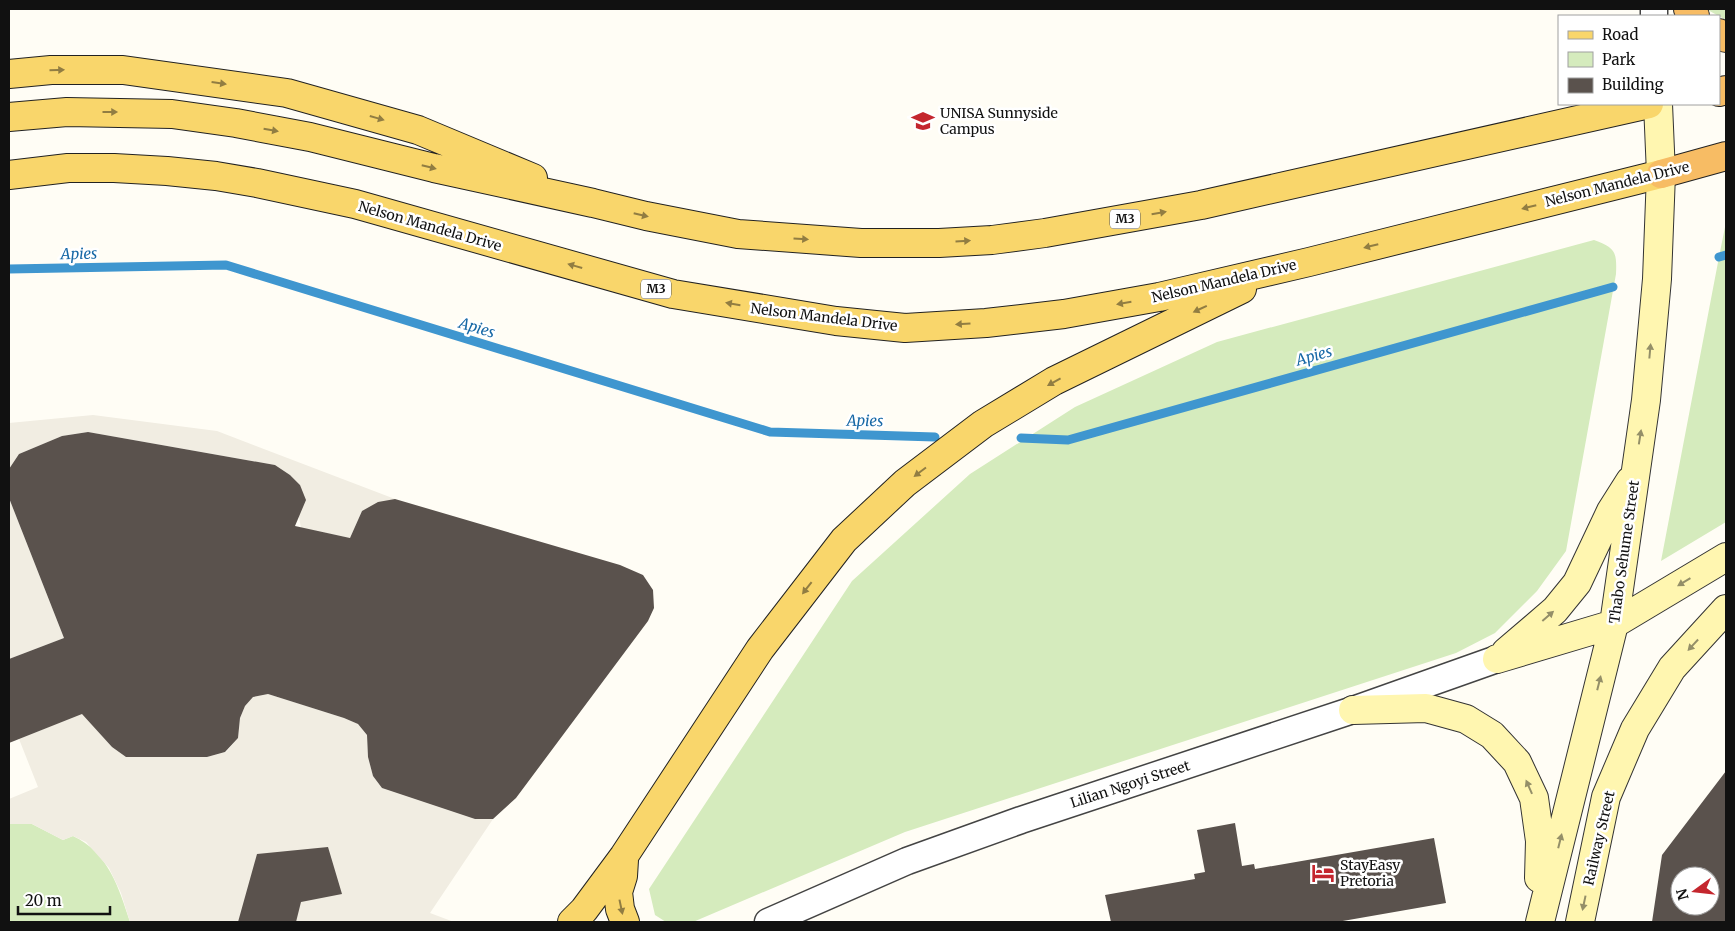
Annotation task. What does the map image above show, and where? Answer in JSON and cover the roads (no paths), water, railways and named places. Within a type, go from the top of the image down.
[{"type":"highway","name":"Nelson Mandela Drive","points":[[1661,174],[1726,156]]},
{"type":"main road","points":[[9,74],[51,70],[123,70],[150,72],[287,92],[418,130],[593,203]]},
{"type":"main road","name":"M3","points":[[9,117],[67,112],[172,114],[310,137],[434,168],[678,223],[738,234],[861,243],[939,243],[1046,234],[1201,205],[1645,105]]},
{"type":"main road","name":"Thabo Sehume Street","points":[[1539,922],[1614,624],[1646,400],[1657,279],[1661,174],[1658,105]]},
{"type":"main road","name":"Nelson Mandela Drive","points":[[9,175],[68,168],[114,168],[167,171],[241,180],[355,204],[673,294],[836,321],[905,328],[1064,314],[1159,297],[1661,174]]},
{"type":"main road","points":[[572,922],[584,910],[624,856],[760,649],[844,540],[905,483],[983,424],[1054,381],[1252,284],[1308,262]]},
{"type":"main road","points":[[1497,659],[1555,610],[1577,583],[1611,511],[1635,473]]},
{"type":"main road","points":[[1497,659],[1614,624],[1726,557]]},
{"type":"main road","name":"Railway Street","points":[[1580,922],[1606,797],[1635,729],[1672,668],[1726,609]]},
{"type":"main road","points":[[1353,710],[1426,708],[1466,719],[1492,735],[1518,762],[1534,798],[1540,841],[1539,922]]},
{"type":"main road","points":[[624,856],[623,876],[618,892],[620,909],[625,922]]},
{"type":"street","name":"Lilian Ngoyi Street","points":[[768,922],[907,861],[1020,820],[1353,710],[1497,659]]},
{"type":"waterway","name":"Apies","points":[[1719,257],[1726,255]]},
{"type":"waterway","name":"Apies","points":[[9,269],[226,265],[770,432],[935,437]]},
{"type":"waterway","name":"Apies","points":[[1021,438],[1068,440],[1613,287]]},
{"type":"place","name":"UNISA Sunnyside Campus","points":[[923,121]]},
{"type":"place","name":"StayEasy Pretoria","points":[[1323,873]]}]
